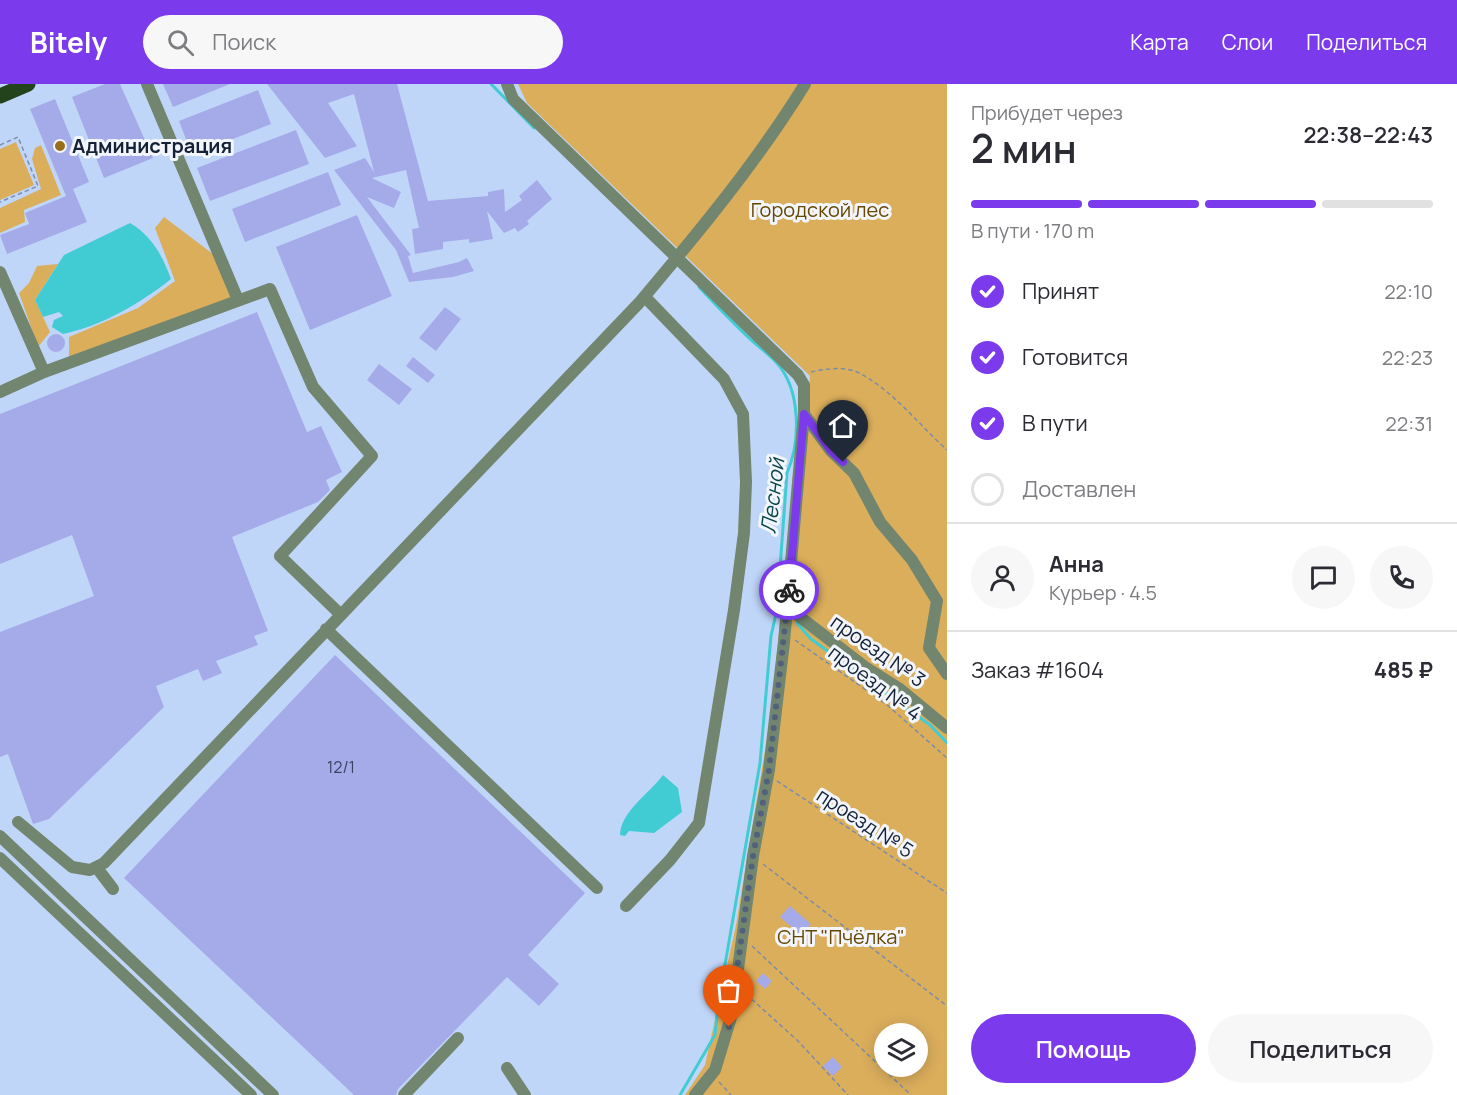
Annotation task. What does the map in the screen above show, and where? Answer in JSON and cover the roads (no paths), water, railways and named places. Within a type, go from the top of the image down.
[{"type":"main road","points":[[0,96],[28,84]]},
{"type":"street","points":[[147,84],[238,300]]},
{"type":"street","points":[[507,84],[513,99],[798,375],[804,385],[804,414],[785,632],[768,776],[753,856],[736,985],[726,1040],[712,1075],[695,1095]]},
{"type":"street","points":[[18,822],[72,867],[90,870],[98,868],[645,297],[678,258],[786,115],[805,84]]},
{"type":"street","points":[[0,272],[44,372]]},
{"type":"street","points":[[0,392],[44,372],[270,289],[313,387],[372,456],[280,556],[340,614]]},
{"type":"street","points":[[626,906],[670,860],[699,823],[734,610],[744,533],[746,482],[743,414],[724,379],[645,297]]},
{"type":"street","points":[[804,414],[831,451],[854,473],[880,522],[912,560],[937,601],[929,648],[947,674]]},
{"type":"street","name":"проезд № 3","points":[[787,607],[865,667],[900,689],[947,728]]},
{"type":"street","points":[[326,629],[597,888]]},
{"type":"street","points":[[0,836],[273,1095]]},
{"type":"street","points":[[0,858],[251,1095]]},
{"type":"street","points":[[98,868],[113,889]]},
{"type":"street","points":[[404,1095],[458,1038]]},
{"type":"street","points":[[507,1068],[525,1095]]},
{"type":"waterway","name":"Лесной","points":[[491,84],[534,128]]},
{"type":"waterway","name":"Лесной","points":[[680,1095],[715,1035],[718,1005],[760,763],[771,636],[777,609],[787,473],[792,460],[796,431],[794,401],[784,373],[773,359],[699,287]]},
{"type":"waterway","points":[[797,623],[811,639],[930,725],[947,743]]},
{"type":"place","name":"Администрация","points":[[60,146]]},
{"type":"park label","name":"Городской лес","points":[[820,210]]},
{"type":"park label","name":"СНТ \"Пчёлка\"","points":[[841,937]]}]
